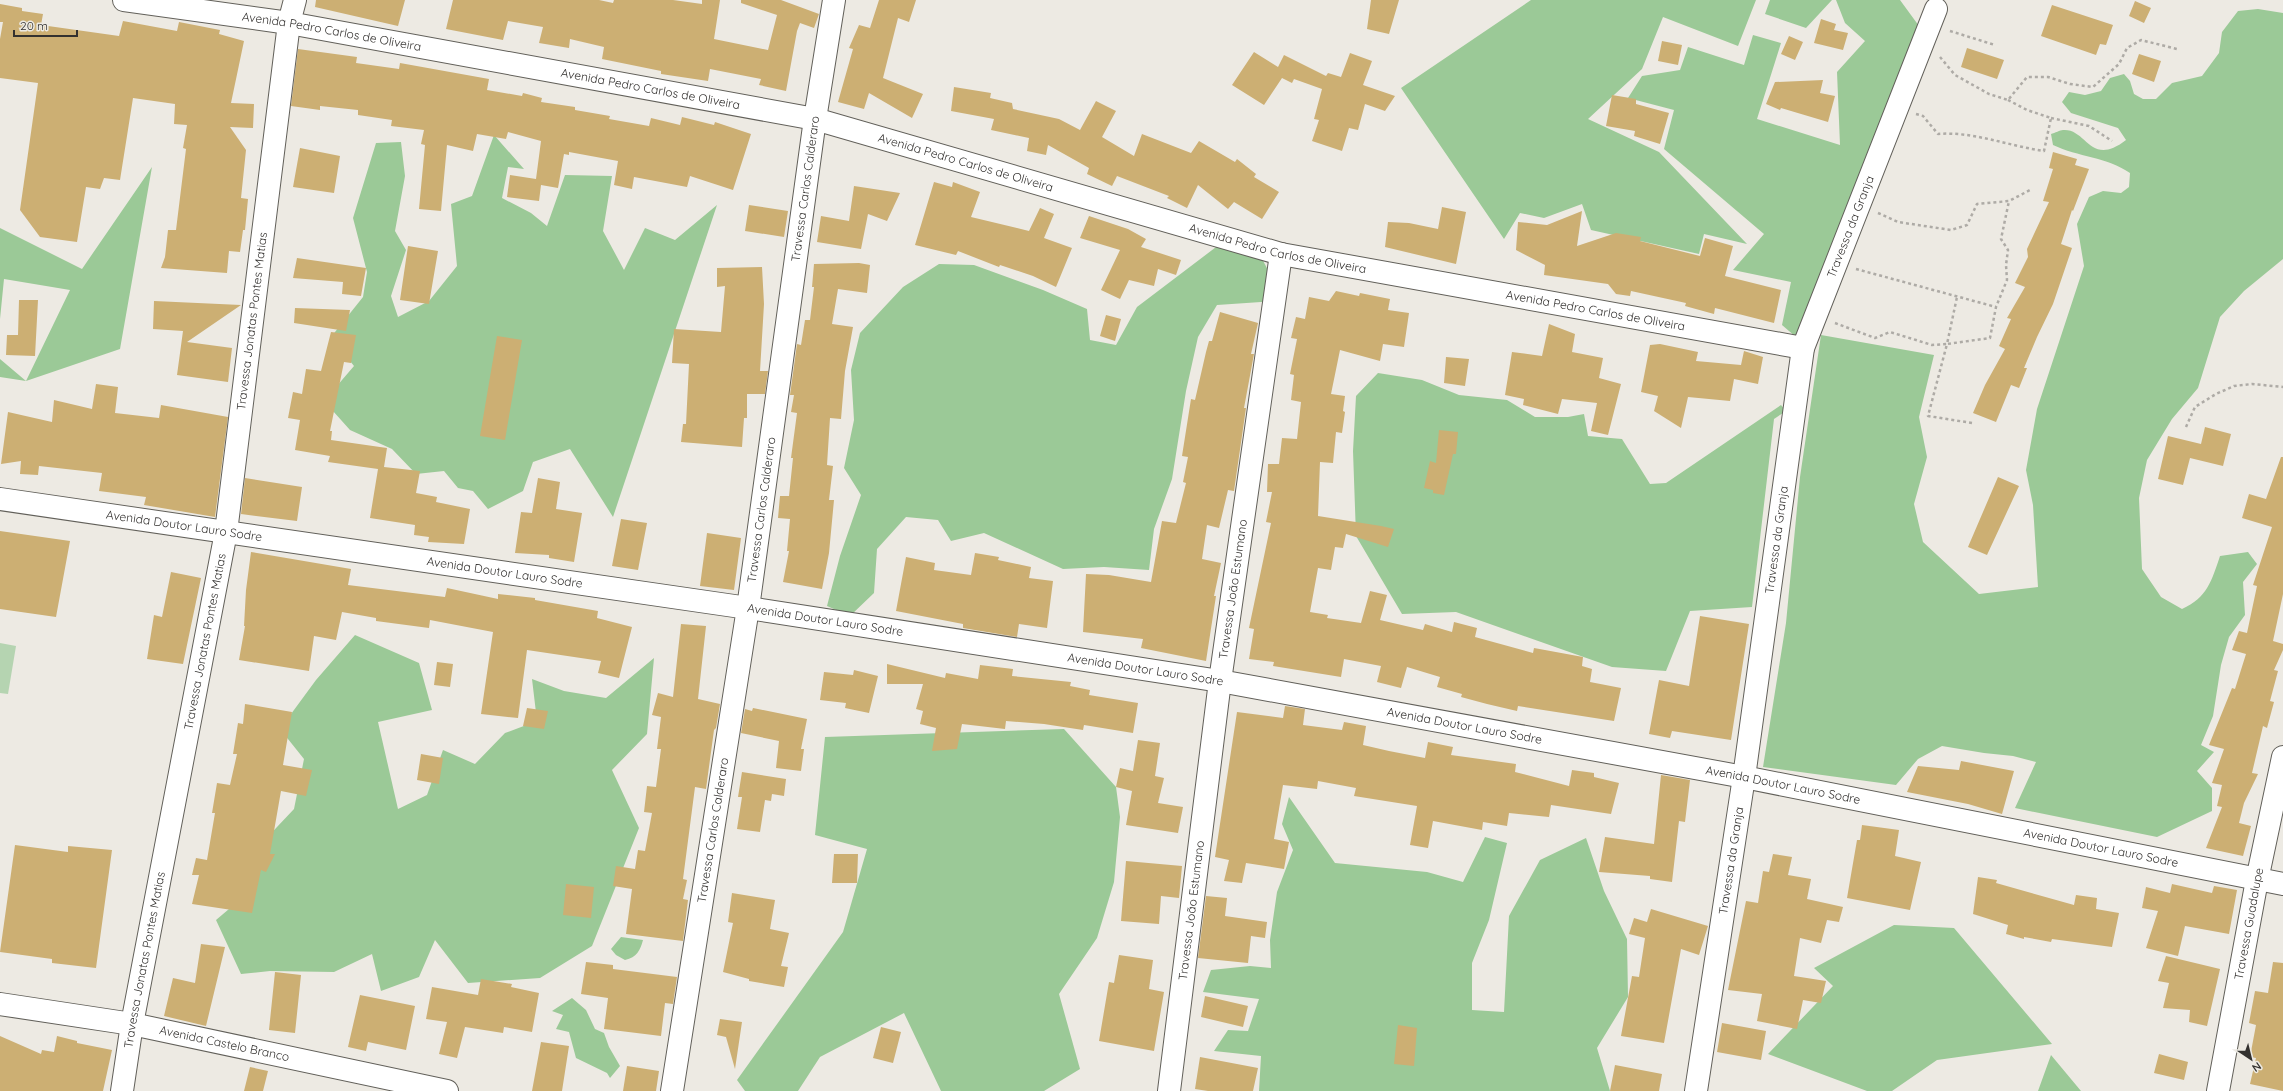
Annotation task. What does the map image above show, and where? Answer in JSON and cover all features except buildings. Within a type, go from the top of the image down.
[{"type":"street","name":"Avenida Pedro Carlos de Oliveira","points":[[124,0],[289,23],[815,119],[1281,254],[1803,348]]},
{"type":"street","name":"Travessa Jonatas Pontes Matias","points":[[122,1091],[132,1024],[226,532],[289,23],[295,0]]},
{"type":"street","name":"Travessa Carlos Calderaro","points":[[672,1091],[748,608],[815,119],[834,0]]},
{"type":"street","name":"Travessa da Granja","points":[[1696,1091],[1744,777],[1803,348],[1933,17]]},
{"type":"street","name":"Travessa João Estumano","points":[[1169,1091],[1220,681],[1281,254]]},
{"type":"street","name":"Avenida Doutor Lauro Sodre","points":[[0,499],[748,608],[1220,681],[1744,777],[2283,884]]},
{"type":"street","name":"Travessa Guadalupe","points":[[2218,1091],[2257,880],[2283,757]]},
{"type":"street","name":"Avenida Castelo Branco","points":[[0,1004],[132,1024],[447,1091]]},
{"type":"path","points":[[1933,17],[1994,45]]},
{"type":"path","points":[[2008,100],[2027,77],[2048,77],[2070,84],[2094,87],[2119,64],[2127,48],[2141,40],[2178,49]]},
{"type":"path","points":[[1920,48],[1938,55],[1955,75],[1989,94],[2008,100],[2027,110],[2051,118],[2089,126],[2112,141]]},
{"type":"path","points":[[1896,110],[1923,116],[1938,134],[1950,133],[1970,136],[2015,147],[2044,151],[2051,118]]},
{"type":"path","points":[[1859,205],[1898,222],[1952,230],[1967,225],[1977,204],[2009,201],[2032,189]]},
{"type":"path","points":[[1816,317],[1875,338],[1890,332],[1932,345],[1990,338],[1996,307],[2007,280],[2006,265],[2008,250],[2001,239],[2009,201]]},
{"type":"path","points":[[1836,263],[1996,307]]},
{"type":"path","points":[[1957,297],[1947,344],[1928,416],[1972,423]]},
{"type":"path","points":[[2186,426],[2196,407],[2216,394],[2234,386],[2252,384],[2283,387]]},
{"type":"green space","points":[[1531,0],[1756,0],[1738,46],[1663,17],[1642,69],[1588,119],[1659,152],[1747,244],[1704,234],[1699,254],[1591,230],[1582,204],[1544,218],[1520,213],[1504,239],[1401,88]]},
{"type":"green space","points":[[1770,0],[1832,0],[1806,28],[1765,14]]},
{"type":"green space","points":[[1836,0],[1900,0],[1919,26],[1796,337],[1782,325],[1791,282],[1733,270],[1764,234],[1664,149],[1674,110],[1628,98],[1642,76],[1680,70],[1688,47],[1744,65],[1753,35],[1781,43],[1757,119],[1840,145],[1837,72],[1865,41],[1845,23]]},
{"type":"green space","points":[[2258,9],[2283,13],[2283,259],[2244,291],[2220,317],[2198,388],[2172,419],[2147,460],[2139,498],[2142,569],[2161,597],[2182,609],[2190,605],[2203,594],[2211,580],[2220,556],[2248,552],[2257,564],[2243,582],[2245,615],[2229,637],[2221,665],[2213,716],[2201,745],[2214,752],[2197,771],[2212,788],[2212,811],[2157,837],[2015,808],[2036,762],[2013,756],[1942,746],[1918,759],[1896,785],[1763,767],[1786,623],[1800,477],[1821,335],[1934,355],[1919,417],[1927,457],[1914,504],[1923,542],[1979,594],[2038,587],[2033,505],[2026,470],[2037,409],[2084,266],[2077,224],[2089,197],[2103,191],[2121,193],[2129,187],[2130,173],[2102,160],[2053,145],[2051,134],[2060,130],[2071,131],[2097,149],[2104,150],[2114,148],[2126,140],[2118,128],[2071,113],[2062,102],[2069,92],[2085,95],[2101,91],[2110,78],[2124,74],[2130,81],[2134,94],[2143,99],[2156,99],[2172,83],[2202,76],[2219,53],[2222,32],[2238,11]]},
{"type":"green space","points":[[494,135],[524,169],[508,167],[502,198],[531,213],[547,226],[565,175],[612,176],[603,231],[624,270],[645,228],[675,240],[717,205],[613,517],[570,449],[533,462],[523,491],[488,509],[473,491],[458,488],[444,471],[416,474],[392,449],[350,430],[324,401],[354,366],[331,337],[363,297],[367,272],[353,218],[376,143],[401,142],[405,176],[395,231],[406,250],[391,296],[398,317],[429,301],[457,266],[451,204],[472,196]]},
{"type":"green space","points":[[152,167],[120,349],[26,381],[70,290],[4,279],[0,319],[0,228],[82,269]]},
{"type":"green space","points":[[1224,241],[1258,251],[1270,274],[1274,301],[1217,305],[1198,337],[1186,391],[1172,479],[1154,529],[1149,570],[1104,567],[1063,569],[984,533],[951,541],[938,520],[906,517],[877,549],[874,593],[850,616],[827,606],[840,556],[861,495],[844,468],[854,420],[851,370],[860,333],[903,287],[939,264],[974,265],[1043,290],[1087,309],[1090,340],[1116,345],[1137,307]]},
{"type":"green space","points":[[0,359],[26,381],[0,377]]},
{"type":"green space","points":[[1378,373],[1422,380],[1459,395],[1507,400],[1535,417],[1568,417],[1584,414],[1588,436],[1622,439],[1650,484],[1666,483],[1781,405],[1786,411],[1774,419],[1752,607],[1690,611],[1666,671],[1612,667],[1456,612],[1402,614],[1356,536],[1353,451],[1356,396]]},
{"type":"green space","points":[[355,635],[419,663],[432,710],[378,722],[398,809],[427,795],[443,750],[475,764],[505,733],[537,721],[532,679],[564,691],[606,698],[654,658],[647,734],[612,770],[639,828],[592,946],[540,978],[468,983],[435,940],[419,977],[381,991],[372,954],[334,972],[270,971],[241,974],[216,920],[229,909],[260,845],[294,809],[304,759],[280,729],[316,680]]},
{"type":"green space","points":[[0,643],[16,646],[8,694],[0,693]]},
{"type":"green space","points":[[1064,729],[1116,787],[1120,817],[1114,882],[1097,938],[1059,994],[1080,1069],[1044,1091],[941,1091],[904,1013],[820,1057],[798,1091],[745,1091],[737,1080],[843,932],[867,849],[815,835],[825,737]]},
{"type":"green space","points":[[1289,797],[1335,863],[1427,872],[1463,882],[1485,837],[1507,843],[1489,920],[1472,963],[1472,1010],[1504,1012],[1509,916],[1540,860],[1586,838],[1604,891],[1627,939],[1628,997],[1597,1048],[1610,1091],[1259,1091],[1261,1056],[1214,1051],[1228,1030],[1248,1031],[1259,999],[1203,992],[1211,970],[1250,966],[1271,968],[1270,940],[1277,892],[1293,850],[1282,824]]},
{"type":"green space","points":[[1894,925],[1954,928],[2052,1044],[1937,1060],[1892,1091],[1867,1091],[1768,1054],[1833,986],[1814,968]]},
{"type":"green space","points":[[621,937],[643,940],[637,953],[625,960],[616,955],[611,949]]},
{"type":"green space","points":[[572,998],[586,1010],[595,1029],[604,1033],[609,1047],[620,1066],[610,1078],[607,1073],[576,1058],[569,1032],[556,1029],[563,1015],[552,1011]]},
{"type":"green space","points":[[2051,1055],[2081,1091],[2038,1091]]}]
